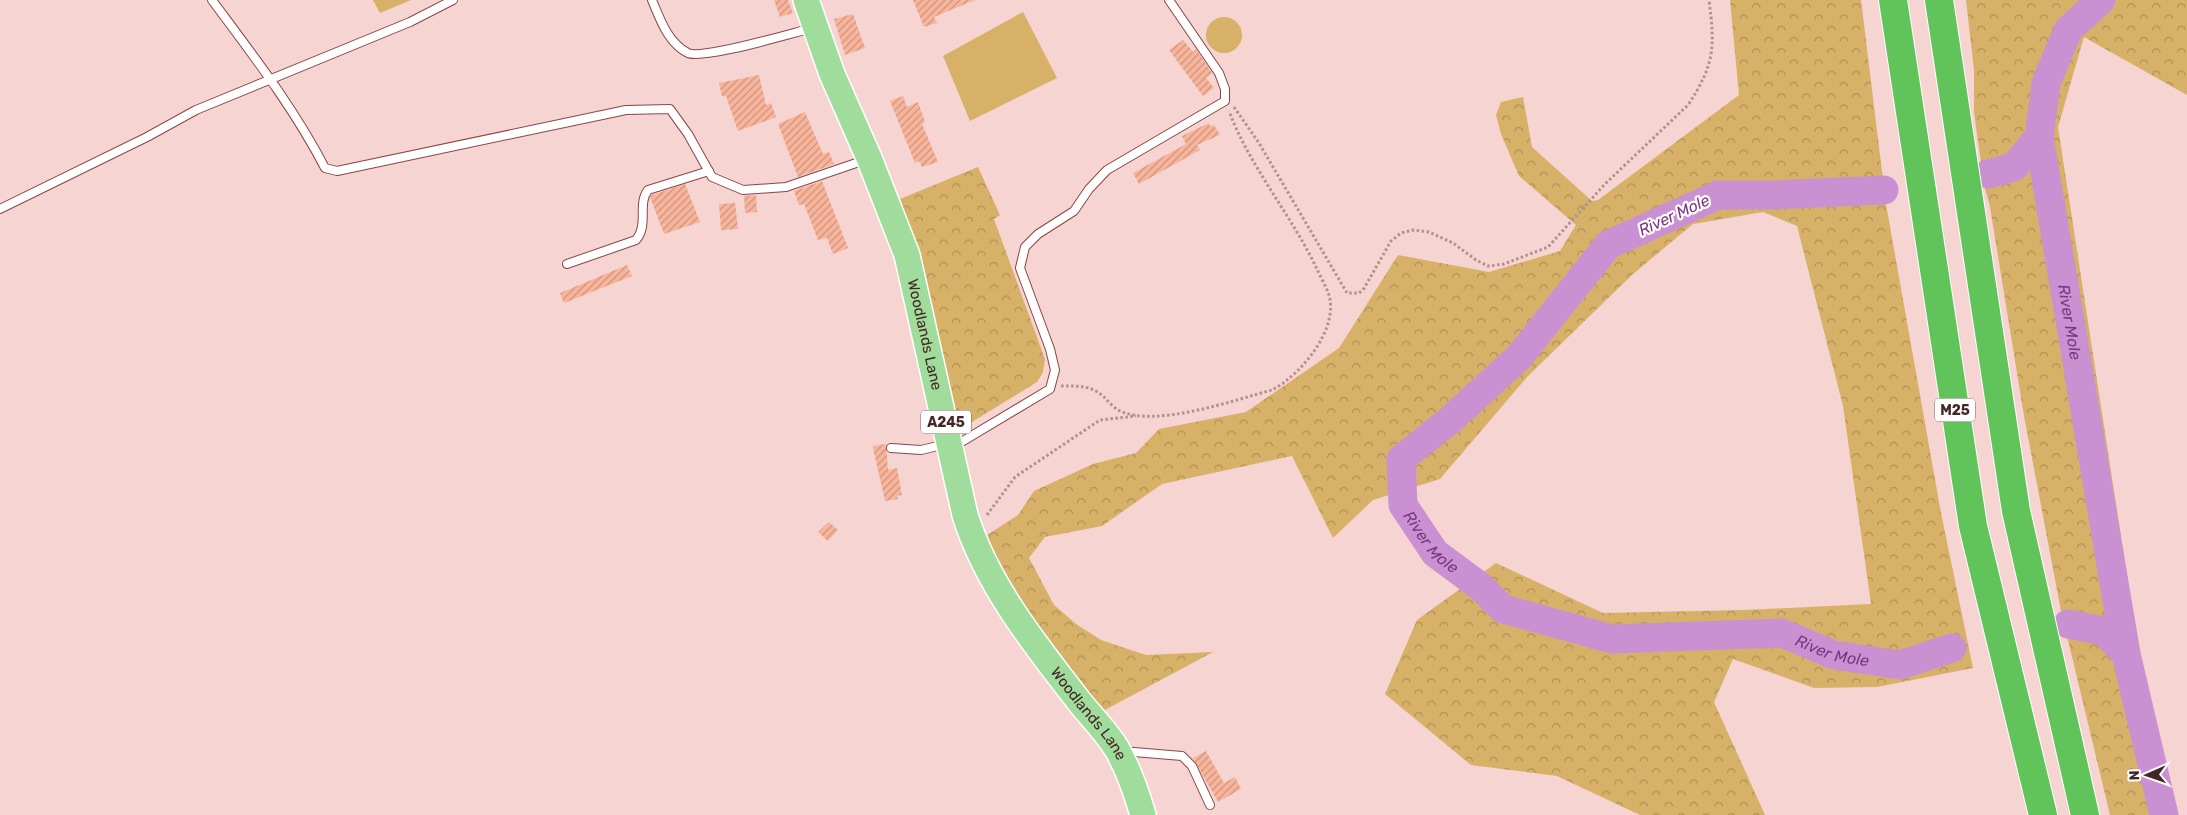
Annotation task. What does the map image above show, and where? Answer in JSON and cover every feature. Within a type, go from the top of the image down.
[{"type":"highway","name":"M25","points":[[1893,0],[1973,526],[2043,815]]},
{"type":"highway","points":[[1939,0],[2016,510],[2086,815]]},
{"type":"main road","name":"Woodlands Lane","points":[[806,0],[814,28],[832,74],[870,158],[907,255],[971,536],[983,560],[1030,638],[1118,750],[1137,795],[1143,815]]},
{"type":"lane","points":[[212,0],[309,136],[325,168],[337,171],[626,110],[670,109],[712,177],[743,190],[786,187],[870,158]]},
{"type":"lane","points":[[0,209],[147,137],[196,110],[410,22],[453,0]]},
{"type":"lane","points":[[652,0],[666,31],[677,46],[690,54],[710,54],[814,28]]},
{"type":"lane","points":[[891,448],[921,450],[950,446],[1050,389],[1054,370],[1050,349],[1020,268],[1024,247],[1038,234],[1074,211],[1089,190],[1108,170],[1225,101],[1226,88],[1219,73],[1169,0]]},
{"type":"lane","points":[[567,264],[636,240],[642,233],[644,196],[648,190],[709,171]]},
{"type":"lane","points":[[1118,750],[1182,756],[1192,766],[1210,805]]},
{"type":"path","points":[[1225,101],[1237,110],[1260,143],[1347,293],[1359,293],[1363,290],[1391,241],[1401,233],[1413,230],[1429,232],[1445,239],[1488,266],[1504,264],[1548,247],[1604,184],[1688,105],[1698,90],[1711,60],[1713,35],[1709,0]]},
{"type":"path","points":[[971,536],[1015,477],[1100,420],[1139,415],[1170,416],[1272,390],[1285,383],[1312,355],[1331,317],[1329,295],[1308,251],[1240,138],[1225,101]]},
{"type":"path","points":[[1051,386],[1087,386],[1098,392],[1118,410],[1139,415]]},
{"type":"green space","points":[[373,0],[411,0],[380,13]]},
{"type":"green space","points":[[1730,0],[1861,0],[1886,204],[1941,513],[1973,668],[1877,687],[1814,688],[1733,659],[1714,702],[1765,815],[1640,815],[1557,776],[1471,765],[1385,694],[1417,620],[1496,563],[1603,613],[1744,610],[1871,604],[1843,406],[1797,226],[1763,212],[1693,224],[1633,274],[1528,376],[1440,479],[1373,500],[1333,538],[1292,456],[1162,484],[1102,526],[1045,537],[1029,558],[1054,605],[1076,624],[1101,640],[1146,655],[1213,652],[1103,711],[998,574],[981,539],[1018,515],[1034,491],[1093,464],[1136,453],[1159,429],[1246,412],[1339,348],[1398,255],[1489,272],[1560,251],[1576,225],[1519,176],[1501,134],[1496,115],[1501,102],[1523,97],[1532,147],[1592,201],[1598,200],[1739,95]]},
{"type":"green space","points":[[1966,0],[2187,0],[2187,95],[2084,37],[2058,127],[2135,627],[2175,815],[2110,815],[2061,611],[2024,416],[1990,207],[1984,185],[1974,112],[1974,70]]},
{"type":"green space","points":[[1023,12],[1057,78],[970,121],[943,56]]},
{"type":"green space","points":[[1224,17],[1231,18],[1237,22],[1241,28],[1241,42],[1237,48],[1231,52],[1224,53],[1217,52],[1211,48],[1207,42],[1206,35],[1207,28],[1211,22],[1217,18]]},
{"type":"green space","points":[[978,167],[1000,215],[994,219],[1045,359],[1043,372],[1037,382],[954,433],[895,201]]},
{"type":"building","points":[[774,0],[788,0],[793,13],[780,17]]},
{"type":"building","points":[[913,0],[975,0],[934,17],[937,23],[924,27]]},
{"type":"building","points":[[853,14],[865,48],[845,55],[834,19]]},
{"type":"building","points":[[1183,40],[1193,52],[1196,49],[1212,73],[1206,78],[1214,88],[1203,96],[1169,50]]},
{"type":"building","points":[[759,75],[766,105],[771,103],[776,117],[738,131],[726,96],[722,96],[719,83]]},
{"type":"building","points":[[903,96],[907,107],[918,102],[925,122],[922,124],[938,162],[922,167],[919,161],[915,163],[890,101]]},
{"type":"building","points":[[805,112],[823,154],[829,152],[834,164],[798,177],[778,124]]},
{"type":"building","points":[[1209,123],[1210,126],[1214,125],[1220,135],[1197,145],[1200,150],[1139,184],[1133,173],[1186,144],[1182,136]]},
{"type":"building","points":[[822,181],[848,248],[833,254],[827,238],[818,240],[804,204],[799,205],[794,191]]},
{"type":"building","points":[[685,184],[700,222],[664,234],[650,197]]},
{"type":"building","points":[[756,195],[757,212],[745,213],[744,196]]},
{"type":"building","points":[[735,203],[738,229],[721,230],[719,204]]},
{"type":"building","points":[[627,265],[632,276],[564,303],[560,293]]},
{"type":"building","points":[[886,444],[888,470],[897,468],[902,495],[897,496],[898,499],[885,501],[873,448],[874,446]]},
{"type":"building","points":[[829,522],[838,530],[828,541],[818,532]]},
{"type":"building","points":[[1206,751],[1224,783],[1235,777],[1241,789],[1218,802],[1193,758]]},
{"type":"waterway","name":"River Mole","points":[[2101,0],[2068,30],[2046,83],[2039,137],[2126,654],[2164,815]]},
{"type":"waterway","name":"River Mole","points":[[1988,174],[2014,167],[2039,137]]},
{"type":"waterway","name":"River Mole","points":[[1884,190],[1774,195],[1718,195],[1608,245],[1519,357],[1450,420],[1401,459],[1403,505],[1435,553],[1481,587],[1503,609],[1612,639],[1782,633],[1834,655],[1900,665],[1952,648]]},
{"type":"waterway","name":"River Mole","points":[[2068,624],[2103,631],[2126,654]]}]
